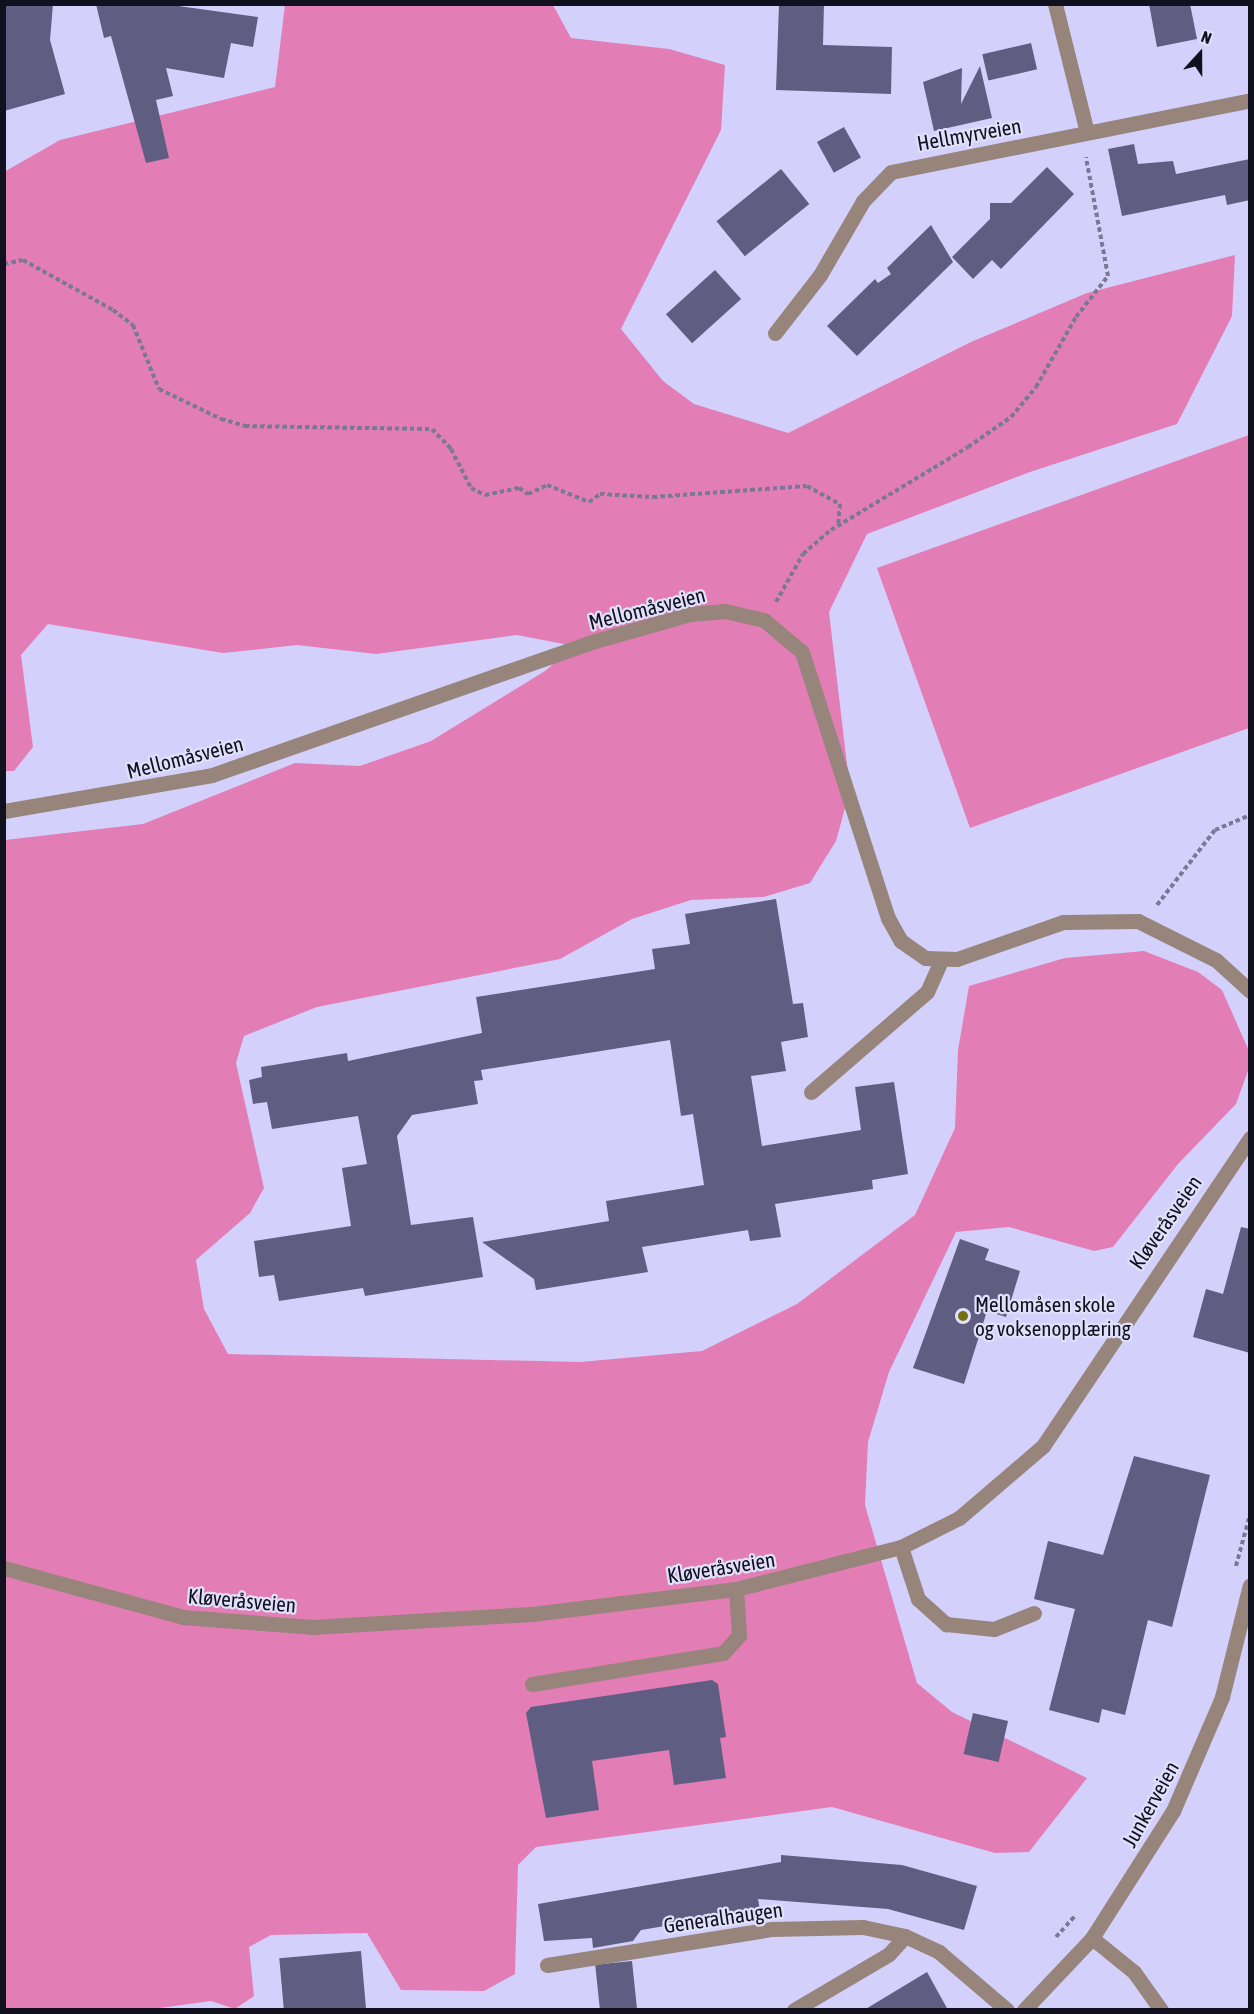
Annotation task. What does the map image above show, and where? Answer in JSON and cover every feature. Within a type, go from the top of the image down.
[{"type":"street","points":[[1055,4],[1087,132]]},
{"type":"street","name":"Hellmyrveien","points":[[775,333],[820,275],[863,201],[891,172],[1250,100]]},
{"type":"street","name":"Mellomåsveien","points":[[4,811],[112,796],[212,775],[588,643],[690,614],[725,611],[764,620],[785,632],[806,660],[888,918],[901,941],[925,958],[957,959],[1063,922],[1097,918],[1148,925],[1216,960],[1250,991]]},
{"type":"street","points":[[811,1092],[927,992],[942,959]]},
{"type":"street","name":"Kløveråsveien","points":[[4,1568],[183,1617],[259,1626],[532,1614],[736,1588],[901,1547],[959,1518],[1042,1446],[1250,1138]]},
{"type":"street","points":[[901,1547],[918,1599],[946,1624],[994,1629],[1034,1613]]},
{"type":"street","name":"Junkerveien","points":[[1024,2010],[1092,1938],[1173,1811],[1204,1748],[1250,1585]]},
{"type":"street","points":[[532,1684],[723,1653],[739,1635],[736,1588]]},
{"type":"street","name":"Generalhaugen","points":[[547,1965],[772,1929],[863,1927],[905,1936],[968,1971],[1007,2010]]},
{"type":"street","points":[[794,2010],[889,1954],[905,1936]]},
{"type":"street","points":[[1092,1938],[1134,1972],[1161,2010]]},
{"type":"path","points":[[764,620],[803,554],[838,525],[1011,417],[1108,276],[1088,180],[1087,132]]},
{"type":"path","points":[[4,264],[23,260],[113,310],[133,325],[159,389],[220,419],[245,426],[432,429],[451,449],[471,488],[484,495],[519,488],[528,494],[547,485],[589,502],[600,494],[653,497],[807,486],[840,504],[838,525]]},
{"type":"path","points":[[1148,925],[1175,875],[1215,830],[1250,815]]},
{"type":"path","points":[[1233,1578],[1250,1514]]},
{"type":"path","points":[[1047,1947],[1078,1913]]},
{"type":"shaded area","points":[[285,5],[553,5],[571,38],[669,49],[725,65],[721,130],[621,329],[663,381],[694,404],[788,433],[971,342],[1087,293],[1235,255],[1232,316],[1177,424],[1030,472],[867,534],[829,612],[850,790],[836,841],[810,883],[764,897],[691,900],[632,919],[560,959],[317,1007],[244,1036],[236,1063],[264,1188],[250,1213],[196,1260],[204,1309],[228,1354],[580,1362],[702,1351],[797,1304],[915,1215],[955,1128],[958,1050],[969,986],[1065,958],[1144,951],[1198,972],[1222,990],[1249,1051],[1249,1068],[1236,1104],[1178,1164],[1113,1247],[1094,1251],[1009,1227],[956,1232],[889,1372],[868,1442],[865,1505],[917,1683],[952,1712],[1087,1778],[1029,1852],[995,1853],[832,1807],[536,1847],[518,1865],[515,1974],[484,1991],[401,1990],[367,1933],[271,1935],[249,1947],[254,1996],[235,2009],[211,2001],[145,2010],[5,2009],[5,840],[143,824],[295,763],[360,766],[431,741],[545,671],[574,646],[517,635],[376,654],[297,645],[223,653],[48,624],[21,655],[33,747],[14,771],[5,771],[4,172],[60,140],[275,87]]},
{"type":"shaded area","points":[[1249,435],[1249,728],[970,828],[877,568]]},
{"type":"building","points":[[4,4],[53,4],[50,40],[65,94],[4,111]]},
{"type":"building","points":[[96,4],[164,4],[258,17],[253,47],[231,43],[224,78],[166,68],[173,96],[156,100],[169,158],[146,163],[111,36],[104,38]]},
{"type":"building","points":[[779,4],[824,4],[823,45],[892,47],[891,94],[776,90]]},
{"type":"building","points":[[1149,4],[1190,4],[1197,39],[1157,47]]},
{"type":"building","points":[[1031,43],[1037,69],[988,81],[982,54]]},
{"type":"building","points":[[980,66],[992,118],[934,131],[923,82],[962,68],[961,104]]},
{"type":"building","points":[[844,127],[861,158],[834,173],[817,142]]},
{"type":"building","points":[[1134,144],[1138,164],[1173,161],[1176,174],[1250,159],[1250,200],[1227,205],[1225,195],[1122,216],[1108,149]]},
{"type":"building","points":[[1047,167],[1074,194],[1001,269],[992,260],[973,279],[952,257],[990,219],[990,203],[1011,203]]},
{"type":"building","points":[[781,169],[809,204],[745,256],[716,221]]},
{"type":"building","points":[[931,225],[953,262],[857,356],[827,326],[875,279],[878,283],[891,274],[887,268]]},
{"type":"building","points":[[715,270],[741,299],[692,343],[666,314]]},
{"type":"building","points":[[776,899],[793,1004],[803,1003],[808,1037],[781,1042],[786,1071],[751,1076],[762,1146],[861,1130],[855,1087],[894,1082],[908,1174],[872,1180],[873,1189],[775,1204],[781,1237],[750,1241],[748,1230],[642,1247],[648,1272],[536,1290],[534,1279],[482,1242],[609,1221],[606,1201],[704,1185],[693,1114],[681,1116],[670,1040],[481,1070],[483,1080],[474,1081],[478,1104],[412,1115],[397,1136],[411,1225],[473,1217],[483,1277],[365,1296],[363,1288],[279,1301],[274,1275],[259,1277],[254,1241],[351,1226],[342,1168],[367,1164],[358,1116],[272,1129],[267,1102],[253,1104],[249,1080],[262,1077],[261,1067],[347,1053],[348,1061],[482,1033],[476,997],[655,969],[652,949],[690,944],[685,914]]},
{"type":"building","points":[[1241,1227],[1250,1229],[1250,1353],[1193,1337],[1206,1289],[1223,1294]]},
{"type":"building","points":[[960,1239],[989,1249],[985,1260],[1020,1271],[1006,1317],[987,1311],[964,1384],[913,1368]]},
{"type":"building","points":[[1134,1456],[1210,1475],[1172,1627],[1148,1620],[1125,1715],[1102,1709],[1099,1723],[1049,1710],[1075,1609],[1034,1599],[1048,1541],[1103,1555]]},
{"type":"building","points":[[712,1680],[718,1684],[726,1737],[720,1738],[726,1778],[674,1785],[669,1750],[592,1761],[599,1810],[546,1818],[526,1713],[531,1707]]},
{"type":"building","points":[[973,1713],[1008,1721],[999,1762],[964,1754]]},
{"type":"building","points":[[781,1855],[902,1865],[977,1886],[964,1930],[888,1909],[758,1899],[760,1910],[641,1930],[633,1941],[593,1948],[592,1938],[544,1941],[538,1904],[781,1862]]},
{"type":"building","points":[[361,1951],[366,2010],[284,2010],[279,1958]]},
{"type":"building","points":[[632,1961],[637,2010],[600,2010],[595,1965]]},
{"type":"building","points":[[927,1972],[948,2010],[864,2010]]},
{"type":"place","name":"Mellomåsen skole og voksenopplæring","points":[[963,1316]]}]
